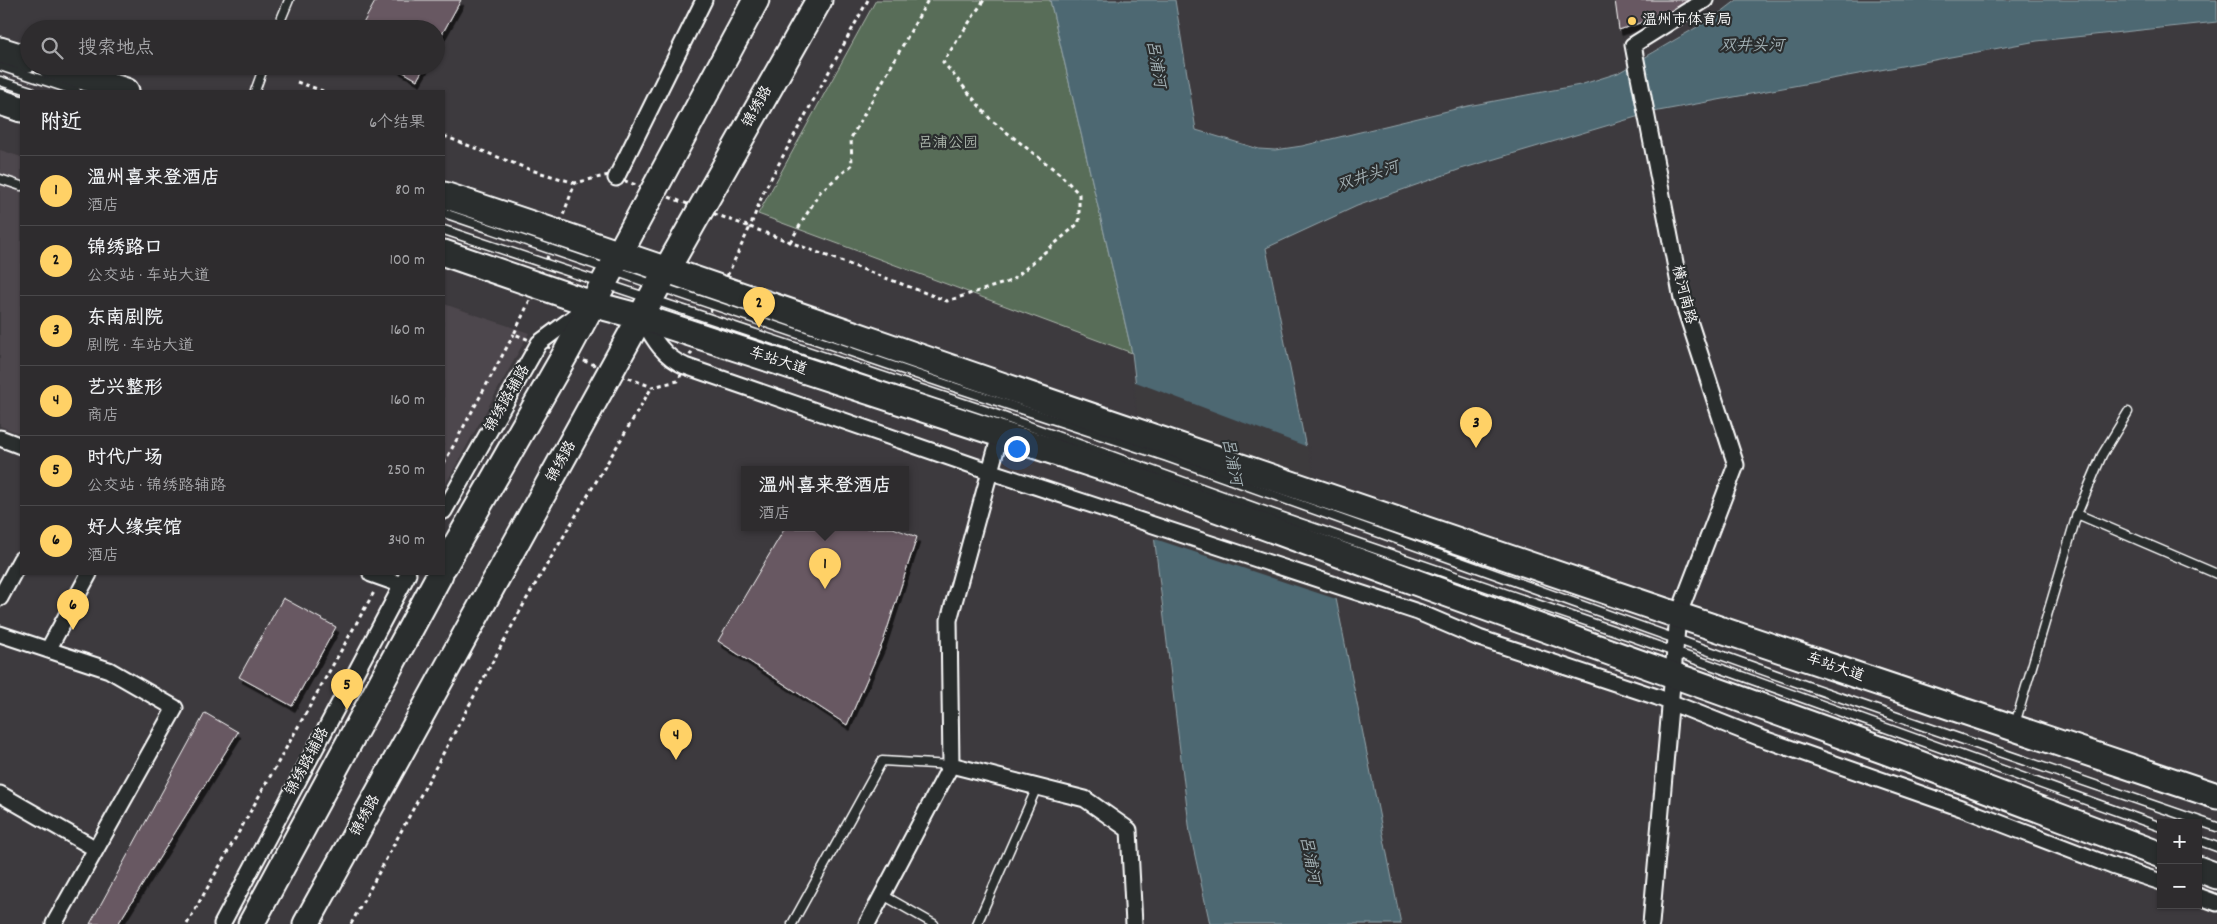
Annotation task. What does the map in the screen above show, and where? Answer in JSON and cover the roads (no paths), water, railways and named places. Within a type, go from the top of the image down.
[{"type":"main road","points":[[445,564],[566,354],[756,0]]},
{"type":"main road","name":"锦绣路","points":[[306,924],[654,293],[819,0]]},
{"type":"main road","points":[[0,50],[20,56]]},
{"type":"main road","points":[[77,75],[123,90]]},
{"type":"main road","points":[[0,102],[20,109]]},
{"type":"main road","name":"车站大道","points":[[445,196],[606,277],[654,293],[1096,418],[1454,539],[1675,645],[1885,751],[2157,853]]},
{"type":"main road","name":"车站大道","points":[[445,253],[606,277],[654,293],[1000,435],[1113,471],[1434,590],[1675,645],[2014,728],[2217,796]]},
{"type":"main road","points":[[251,924],[439,575]]},
{"type":"main road","points":[[2202,870],[2217,876]]},
{"type":"street","points":[[616,178],[704,0]]},
{"type":"street","name":"横河南路","points":[[1651,924],[1675,645],[1736,465],[1682,299],[1633,45],[1705,0]]},
{"type":"street","name":"锦绣路辅路","points":[[445,509],[539,343],[606,277]]},
{"type":"street","points":[[654,293],[657,346],[677,362],[990,471],[1418,612],[1479,638],[1671,703],[1758,738],[1961,808],[2112,866],[2157,881]]},
{"type":"street","points":[[867,924],[951,765],[949,620],[1000,435]]},
{"type":"street","points":[[0,438],[20,446]]},
{"type":"street","points":[[0,598],[20,561]]},
{"type":"street","points":[[48,650],[88,575]]},
{"type":"street","points":[[378,575],[405,579]]},
{"type":"street","name":"锦绣路辅路","points":[[222,924],[405,579]]},
{"type":"street","points":[[0,634],[110,670],[175,708],[54,924]]},
{"type":"street","points":[[951,765],[1085,799],[1128,830],[1134,924]]},
{"type":"street","points":[[0,794],[96,849]]},
{"type":"street","points":[[2202,897],[2217,903]]},
{"type":"lane","points":[[281,20],[289,0]]},
{"type":"lane","points":[[0,66],[20,73]]},
{"type":"lane","points":[[27,75],[73,90]]},
{"type":"lane","points":[[255,90],[261,75]]},
{"type":"lane","points":[[0,81],[28,90]]},
{"type":"lane","points":[[0,179],[20,186]]},
{"type":"lane","points":[[445,214],[606,277]]},
{"type":"lane","points":[[445,230],[546,263],[606,277]]},
{"type":"lane","points":[[654,293],[1167,457],[2157,826]]},
{"type":"lane","points":[[654,293],[1262,510],[1675,645],[1810,687],[2217,827]]},
{"type":"lane","points":[[2014,728],[2077,514],[2102,454],[2128,412]]},
{"type":"lane","points":[[2077,514],[2217,574]]},
{"type":"lane","points":[[792,924],[882,761],[951,765]]},
{"type":"lane","points":[[977,924],[1037,787]]},
{"type":"lane","points":[[2202,841],[2217,846]]},
{"type":"lane","points":[[883,895],[934,924]]},
{"type":"water","points":[[1050,0],[1175,0],[1196,130],[1259,149],[1275,150],[1302,146],[1468,106],[1580,85],[1618,73],[1716,16],[1737,0],[2217,0],[2217,22],[2037,41],[1653,112],[1461,169],[1357,206],[1266,248],[1401,924],[1210,924],[1190,833],[1132,353]]},
{"type":"place","name":"温州市体育局","points":[[1632,21]]},
{"type":"place","name":"锦绣路口","points":[[759,328]]},
{"type":"place","name":"东南剧院","points":[[1476,448]]},
{"type":"place","name":"温州喜来登酒店","points":[[825,589]]},
{"type":"place","name":"好人缘宾馆","points":[[73,630]]},
{"type":"place","name":"时代广场","points":[[347,710]]},
{"type":"place","name":"艺兴整形","points":[[676,760]]},
{"type":"water label","name":"双井头河","points":[[1752,46]]},
{"type":"water label","name":"吕浦河","points":[[1155,64]]},
{"type":"water label","name":"双井头河","points":[[1368,177]]},
{"type":"water label","name":"吕浦河","points":[[1231,462]]},
{"type":"water label","name":"吕浦河","points":[[1309,860]]},
{"type":"park label","name":"吕浦公园","points":[[948,144]]}]
